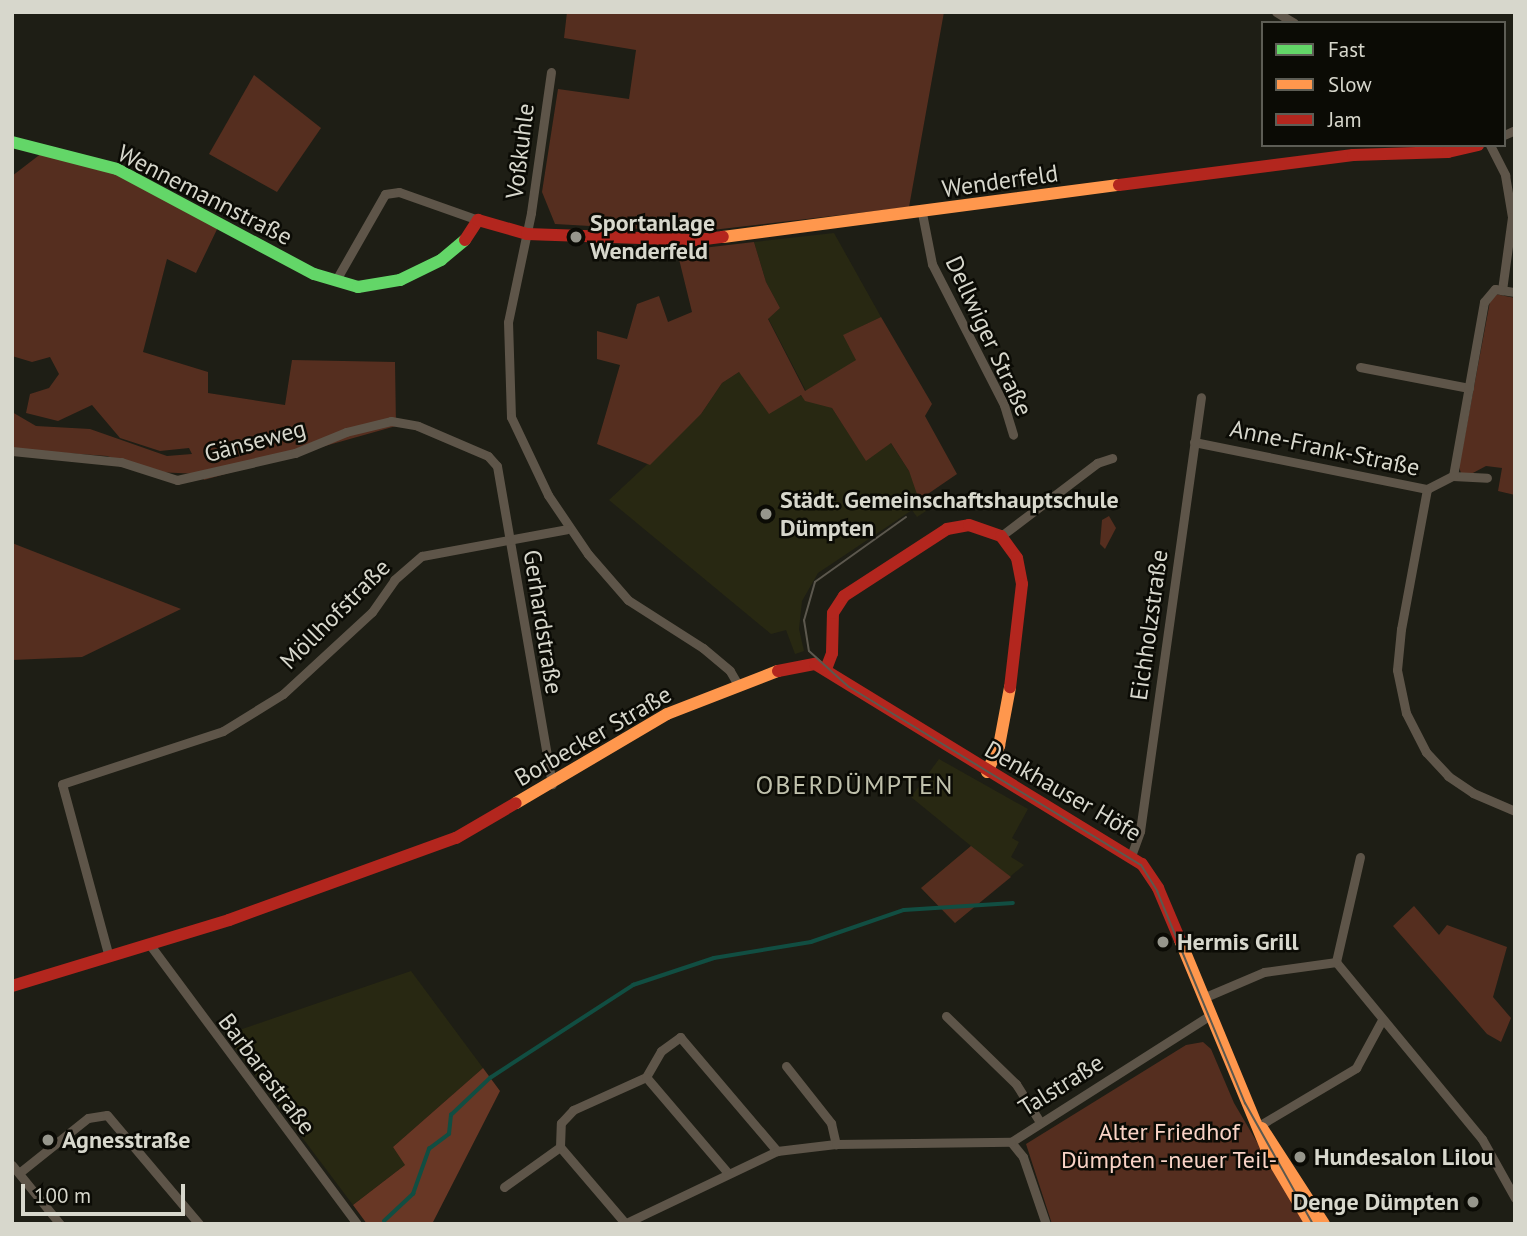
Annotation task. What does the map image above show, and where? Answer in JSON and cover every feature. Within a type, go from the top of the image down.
[{"type":"street","name":"Voßkuhle","points":[[527,234],[551,72]]},
{"type":"street","name":"Wennemannstraße","points":[[12,142],[117,169],[314,274],[358,287],[400,280],[441,260],[465,240],[478,220]]},
{"type":"street","name":"Wenderfeld","points":[[527,234],[680,242],[922,213],[1353,155],[1448,152],[1469,147]]},
{"type":"street","points":[[1491,147],[1505,175],[1512,217],[1502,290]]},
{"type":"street","points":[[337,280],[385,194],[399,192],[527,234],[508,322],[507,386],[517,435],[567,528],[628,600],[704,648],[730,671],[738,685]]},
{"type":"street","name":"Dellwiger Straße","points":[[922,213],[932,264],[1004,405],[1013,435]]},
{"type":"street","points":[[1453,477],[1484,302],[1489,291],[1515,292]]},
{"type":"street","points":[[1360,367],[1469,388]]},
{"type":"street","name":"Eichholzstraße","points":[[1131,855],[1140,831],[1200,397]]},
{"type":"street","name":"Gänseweg","points":[[12,451],[121,462],[177,480],[295,453],[346,432],[391,421],[418,426],[488,456],[497,466]]},
{"type":"street","name":"Anne-Frank-Straße","points":[[1194,442],[1427,489],[1453,477],[1487,478]]},
{"type":"street","points":[[1001,536],[1097,463],[1112,458]]},
{"type":"street","name":"Gerhardstraße","points":[[497,466],[552,784]]},
{"type":"street","points":[[1427,489],[1401,629],[1397,670],[1406,713],[1426,752],[1448,776],[1473,793],[1515,811]]},
{"type":"street","points":[[826,669],[832,653],[833,613],[844,596],[947,529],[969,525],[1001,536],[1017,558],[1022,584],[999,746],[987,772]]},
{"type":"street","name":"Möllhofstraße","points":[[109,957],[62,784],[223,731],[283,694],[372,612],[394,580],[422,556],[567,528]]},
{"type":"street","name":"Borbecker Straße","points":[[12,986],[150,945],[456,838],[552,784],[645,725],[738,685],[799,664],[826,669]]},
{"type":"street","name":"Denkhauser Höfe","points":[[826,669],[987,772],[1131,855],[1158,888],[1210,1015],[1260,1125],[1267,1150],[1311,1224]]},
{"type":"street","points":[[1336,962],[1360,857]]},
{"type":"street","name":"Barbarastraße","points":[[150,945],[357,1224]]},
{"type":"street","points":[[1203,998],[1264,972],[1336,962]]},
{"type":"street","points":[[1336,962],[1482,1139],[1515,1198]]},
{"type":"street","name":"Talstraße","points":[[560,1147],[624,1223],[777,1151],[836,1144],[1011,1142],[1210,1015]]},
{"type":"street","points":[[946,1016],[1016,1084],[1040,1122]]},
{"type":"street","points":[[1260,1125],[1356,1068],[1382,1020]]},
{"type":"street","points":[[503,1187],[560,1147],[561,1123],[573,1110],[646,1077],[661,1051],[680,1037],[777,1151]]},
{"type":"street","points":[[786,1066],[831,1123],[836,1144]]},
{"type":"street","points":[[646,1077],[728,1173]]},
{"type":"street","points":[[60,1224],[15,1169],[88,1118],[107,1115],[199,1224]]},
{"type":"street","name":"Denkhauser Höfe","points":[[1260,1125],[1275,1142],[1324,1224]]},
{"type":"street","points":[[1011,1142],[1023,1157],[1046,1224]]},
{"type":"shaded area","points":[[834,233],[881,317],[844,335],[857,360],[806,391],[768,318],[780,308],[766,282],[754,242]]},
{"type":"shaded area","name":"Städt. Gemeinschaftshauptschule Dümpten","points":[[739,372],[832,408],[866,460],[890,442],[909,471],[926,511],[917,517],[912,510],[818,573],[802,601],[799,629],[804,651],[795,654],[786,630],[771,634],[609,500],[701,414],[722,383]]},
{"type":"shaded area","points":[[939,759],[1028,809],[1012,838],[1019,842],[1011,857],[1024,865],[955,923],[921,888],[971,846],[911,797]]},
{"type":"shaded area","points":[[411,971],[483,1068],[393,1147],[405,1165],[353,1205],[225,1035]]},
{"type":"shaded area","points":[[483,1068],[500,1091],[432,1224],[367,1224],[353,1205],[405,1165],[393,1147]]},
{"type":"green space","points":[[567,12],[944,12],[909,207],[695,232],[555,224],[542,192],[558,89],[629,99],[636,50],[564,38]]},
{"type":"green space","points":[[254,75],[321,128],[277,192],[209,154]]},
{"type":"green space","points":[[51,146],[221,221],[196,273],[167,259],[143,352],[208,372],[208,393],[285,405],[292,360],[395,362],[396,426],[204,480],[201,474],[155,472],[107,456],[12,449],[12,412],[36,426],[90,429],[167,456],[192,454],[189,448],[160,451],[120,438],[92,405],[58,421],[26,413],[30,394],[49,388],[59,374],[50,357],[32,362],[12,356],[12,176]]},
{"type":"green space","points":[[754,242],[766,282],[780,308],[768,319],[805,391],[856,360],[843,335],[881,317],[932,404],[925,416],[957,474],[919,500],[909,471],[891,443],[866,461],[832,408],[805,401],[801,395],[769,414],[739,372],[722,383],[701,414],[650,465],[597,444],[620,365],[597,359],[597,331],[627,339],[637,304],[659,296],[668,322],[692,312],[677,251]]},
{"type":"green space","points":[[1495,294],[1515,298],[1515,495],[1498,491],[1502,468],[1486,466],[1471,474],[1461,473],[1459,467],[1491,296]]},
{"type":"green space","points":[[1109,516],[1116,528],[1105,549],[1100,544],[1102,520]]},
{"type":"green space","points":[[12,543],[181,609],[82,657],[12,660]]},
{"type":"green space","points":[[971,846],[1011,877],[955,923],[921,888]]},
{"type":"green space","points":[[1414,906],[1439,935],[1447,925],[1507,947],[1493,997],[1511,1018],[1501,1042],[1487,1034],[1393,926]]},
{"type":"green space","name":"Alter Friedhof Dümpten -neuer Teil-","points":[[1203,1042],[1211,1049],[1234,1103],[1305,1224],[1052,1224],[1026,1144],[1186,1045]]},
{"type":"waterway","points":[[384,1221],[413,1194],[429,1149],[449,1134],[451,1115],[490,1078],[633,985],[714,958],[811,942],[904,910],[1013,903]]},
{"type":"tram line","points":[[906,517],[815,582],[804,620],[809,651],[849,687],[1141,865],[1157,891],[1245,1103],[1313,1224]]},
{"type":"traffic: fast","points":[[12,142],[117,169],[314,274],[358,287],[400,280],[441,260],[465,240]]},
{"type":"traffic: slow","points":[[723,237],[1119,185]]},
{"type":"traffic: slow","points":[[516,803],[667,714],[778,671]]},
{"type":"traffic: slow","points":[[987,772],[999,746],[1010,687]]},
{"type":"traffic: slow","points":[[1180,940],[1267,1150],[1311,1224]]},
{"type":"traffic: slow","points":[[1262,1128],[1324,1224]]},
{"type":"traffic: jam","points":[[1119,185],[1353,155],[1448,152],[1469,147]]},
{"type":"traffic: jam","points":[[465,240],[478,220],[527,234],[697,240],[723,237]]},
{"type":"traffic: jam","points":[[826,669],[832,653],[833,613],[844,596],[947,529],[969,525],[1001,536],[1017,558],[1022,584],[1010,687]]},
{"type":"traffic: jam","points":[[778,671],[815,664],[1142,864],[1158,888],[1180,940]]},
{"type":"traffic: jam","points":[[12,986],[229,920],[456,838],[516,803]]},
{"type":"place","name":"Sportanlage Wenderfeld","points":[[576,237]]},
{"type":"place","name":"Städt. Gemeinschaftshauptschule Dümpten","points":[[766,514]]},
{"type":"place","name":"Hermis Grill","points":[[1163,942]]},
{"type":"place","name":"Agnesstraße","points":[[48,1140]]},
{"type":"place","name":"Hundesalon Lilou","points":[[1300,1157]]},
{"type":"place","name":"Denge Dümpten","points":[[1473,1202]]},
{"type":"district","name":"OBERDÜMPTEN","points":[[855,785]]}]
